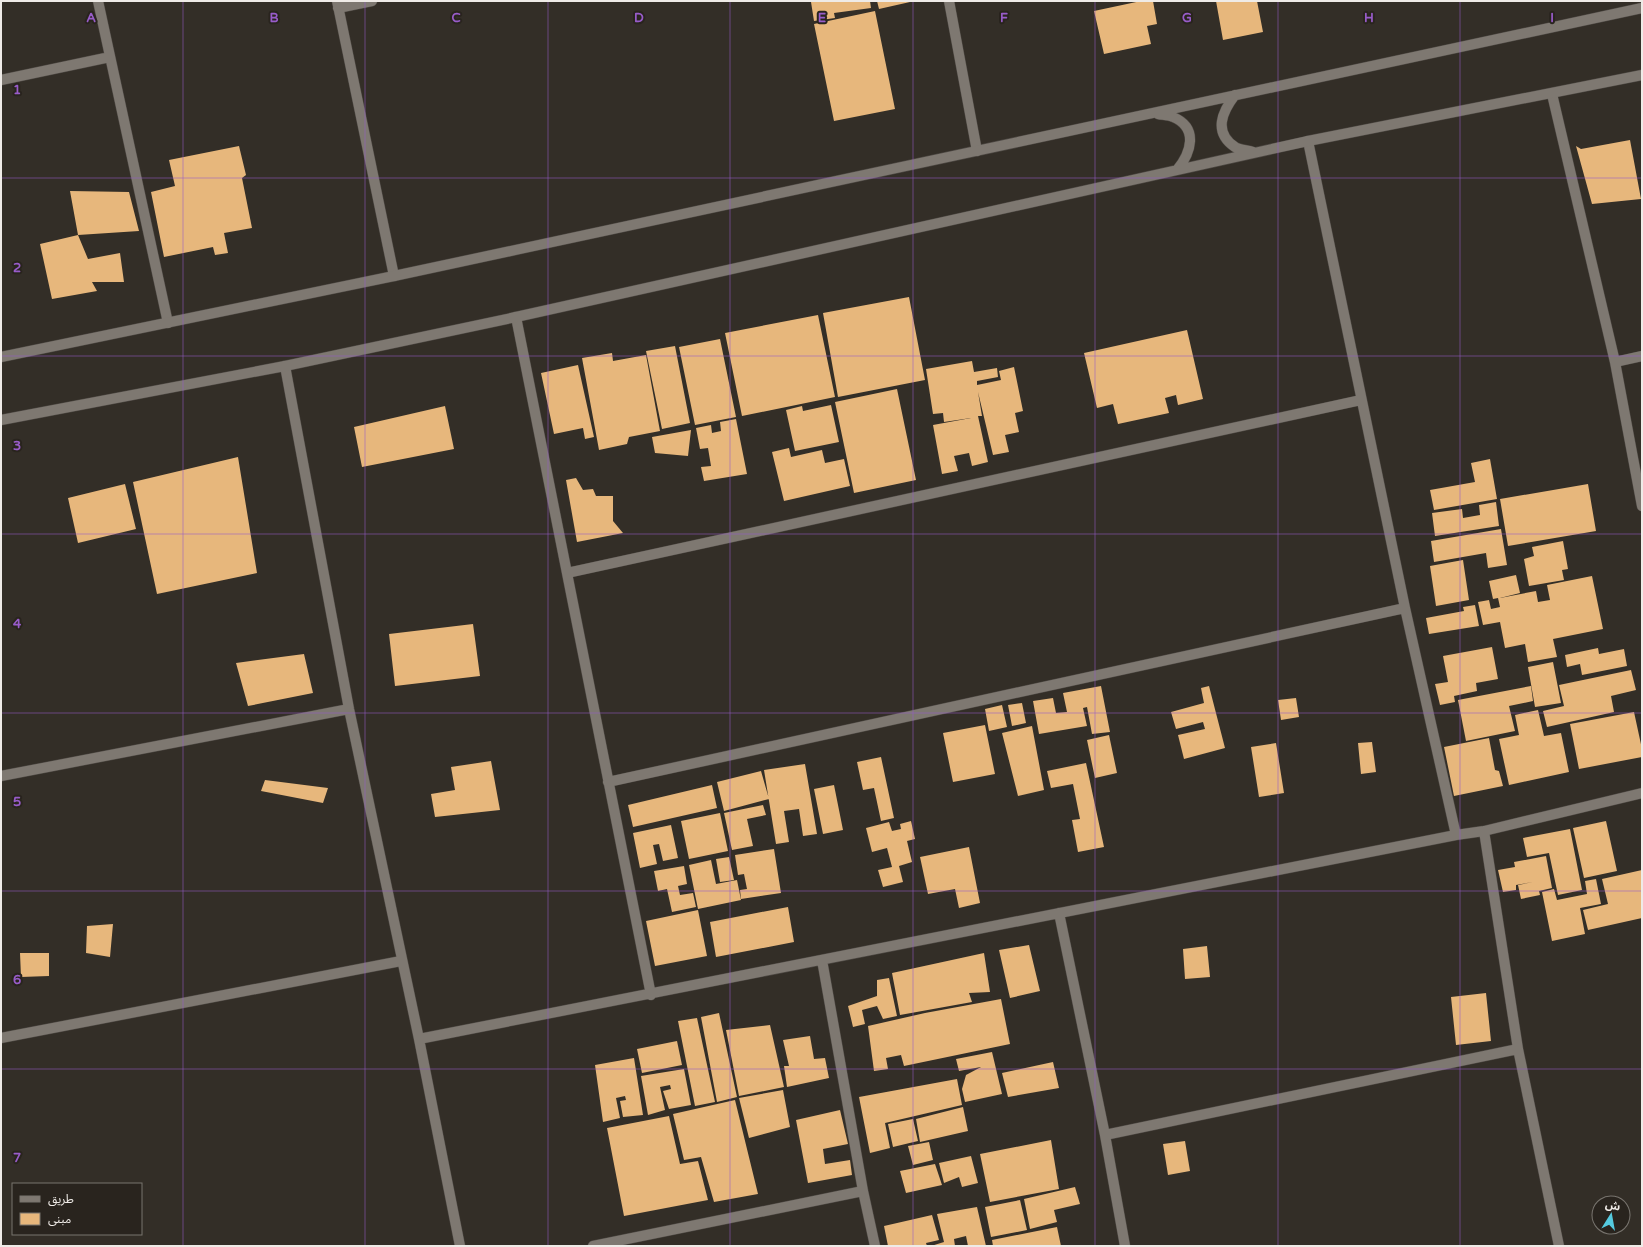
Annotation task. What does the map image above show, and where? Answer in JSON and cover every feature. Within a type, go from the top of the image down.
[{"type":"street","points":[[98,1],[168,323]]},
{"type":"street","points":[[372,1],[337,5],[394,276]]},
{"type":"street","points":[[949,1],[977,151]]},
{"type":"street","points":[[1,358],[394,276],[1642,8]]},
{"type":"street","points":[[1,80],[110,57]]},
{"type":"street","points":[[1,420],[284,366],[516,317],[1255,152],[1642,75]]},
{"type":"street","points":[[1552,94],[1615,362],[1642,506]]},
{"type":"street","points":[[1236,95],[1226,107],[1221,120],[1222,130],[1226,138],[1236,148],[1255,152]]},
{"type":"street","points":[[1153,113],[1174,117],[1186,125],[1190,136],[1190,146],[1186,159],[1177,170]]},
{"type":"street","points":[[1308,141],[1360,400],[1456,835]]},
{"type":"street","points":[[516,317],[651,995]]},
{"type":"street","points":[[1615,362],[1642,356]]},
{"type":"street","points":[[284,366],[349,710],[419,1039],[460,1246]]},
{"type":"street","points":[[567,573],[1360,400]]},
{"type":"street","points":[[608,782],[1405,608]]},
{"type":"street","points":[[1,776],[349,710]]},
{"type":"street","points":[[419,1039],[651,995],[1456,835],[1484,831],[1642,793]]},
{"type":"street","points":[[1484,831],[1518,1049],[1559,1246]]},
{"type":"street","points":[[1059,913],[1105,1135],[1125,1246]]},
{"type":"street","points":[[1,1038],[401,960]]},
{"type":"street","points":[[822,960],[874,1246]]},
{"type":"street","points":[[1105,1135],[1518,1049]]},
{"type":"street","points":[[593,1246],[863,1191]]},
{"type":"building","points":[[870,1],[871,8],[834,13],[835,18],[814,21],[811,2]]},
{"type":"building","points":[[877,1],[910,1],[910,2],[879,9]]},
{"type":"building","points":[[1141,1],[1153,1],[1157,24],[1147,26],[1151,44],[1104,54],[1094,11]]},
{"type":"building","points":[[1216,1],[1257,1],[1263,32],[1223,40]]},
{"type":"building","points":[[875,11],[895,109],[834,121],[814,24]]},
{"type":"building","points":[[1630,140],[1641,199],[1592,204],[1576,146],[1581,149]]},
{"type":"building","points":[[239,146],[246,175],[242,178],[252,228],[224,233],[228,253],[215,255],[213,247],[164,257],[151,192],[175,186],[169,160]]},
{"type":"building","points":[[70,191],[129,192],[139,231],[78,235]]},
{"type":"building","points":[[78,235],[88,259],[120,253],[124,282],[92,282],[97,291],[52,299],[40,244]]},
{"type":"building","points":[[909,297],[925,380],[838,397],[823,313]]},
{"type":"building","points":[[818,315],[835,397],[742,416],[725,333]]},
{"type":"building","points":[[1187,330],[1203,399],[1178,405],[1176,395],[1165,398],[1169,413],[1118,424],[1113,404],[1097,408],[1084,353]]},
{"type":"building","points":[[720,339],[736,417],[695,425],[679,347]]},
{"type":"building","points":[[675,346],[690,423],[662,429],[646,351]]},
{"type":"building","points":[[612,353],[613,361],[646,355],[660,431],[629,437],[627,444],[599,450],[582,358]]},
{"type":"building","points":[[972,361],[974,372],[997,368],[998,377],[977,381],[977,385],[1001,380],[999,371],[1014,367],[1023,411],[1015,413],[1019,432],[1005,435],[1009,452],[993,455],[978,392],[982,416],[978,416],[988,462],[972,466],[969,453],[954,456],[958,471],[942,474],[933,425],[971,418],[944,422],[943,413],[933,414],[926,369]]},
{"type":"building","points":[[578,365],[594,437],[585,439],[583,428],[554,434],[541,373]]},
{"type":"building","points":[[897,389],[916,480],[854,493],[835,402]]},
{"type":"building","points":[[831,405],[839,442],[795,451],[786,410],[802,406],[803,411]]},
{"type":"building","points":[[445,406],[454,449],[362,467],[354,427]]},
{"type":"building","points":[[736,419],[747,474],[704,481],[701,467],[711,466],[708,448],[700,449],[696,428],[711,425],[712,433],[721,431],[720,422]]},
{"type":"building","points":[[691,430],[688,456],[655,453],[652,437]]},
{"type":"building","points":[[789,448],[791,457],[822,450],[825,463],[844,459],[850,486],[784,501],[772,452]]},
{"type":"building","points":[[238,457],[257,573],[157,594],[133,482]]},
{"type":"building","points":[[1490,459],[1497,499],[1434,510],[1430,490],[1475,482],[1471,463]]},
{"type":"building","points":[[576,478],[583,490],[593,489],[596,496],[613,496],[613,521],[623,533],[577,542],[566,480]]},
{"type":"building","points":[[125,484],[136,529],[78,543],[68,498]]},
{"type":"building","points":[[1588,484],[1596,531],[1508,546],[1500,499]]},
{"type":"building","points":[[1496,502],[1499,526],[1435,536],[1432,513],[1462,509],[1463,518],[1480,515],[1479,505]]},
{"type":"building","points":[[1501,529],[1507,565],[1488,568],[1486,553],[1434,562],[1431,541]]},
{"type":"building","points":[[1563,541],[1568,569],[1562,570],[1564,580],[1529,586],[1524,559],[1534,556],[1532,547]]},
{"type":"building","points":[[1463,560],[1469,600],[1436,606],[1430,566]]},
{"type":"building","points":[[1516,575],[1520,593],[1500,598],[1536,591],[1538,602],[1550,600],[1547,585],[1592,576],[1603,629],[1553,639],[1557,657],[1528,662],[1525,644],[1505,648],[1500,622],[1483,625],[1478,602],[1489,600],[1491,609],[1500,607],[1498,598],[1493,599],[1489,581]]},
{"type":"building","points":[[1475,605],[1479,626],[1429,634],[1426,618],[1464,611],[1463,607]]},
{"type":"building","points":[[473,624],[480,676],[395,686],[389,634]]},
{"type":"building","points":[[1492,647],[1498,679],[1476,683],[1477,691],[1454,696],[1455,702],[1440,705],[1435,684],[1448,682],[1443,656]]},
{"type":"building","points":[[1598,648],[1599,654],[1624,649],[1627,666],[1582,675],[1580,664],[1567,667],[1565,655]]},
{"type":"building","points":[[304,654],[313,693],[248,706],[236,663]]},
{"type":"building","points":[[1553,662],[1561,703],[1535,707],[1528,667]]},
{"type":"building","points":[[1631,670],[1636,690],[1611,696],[1614,712],[1547,727],[1543,711],[1564,706],[1559,685]]},
{"type":"building","points":[[1101,686],[1110,732],[1092,734],[1087,707],[1083,708],[1087,726],[1039,734],[1033,701],[1053,698],[1056,713],[1067,712],[1063,693]]},
{"type":"building","points":[[1209,686],[1225,748],[1184,759],[1178,735],[1205,729],[1203,722],[1176,729],[1171,712],[1204,703],[1201,688]]},
{"type":"building","points":[[1531,686],[1533,701],[1509,706],[1515,731],[1466,741],[1458,700]]},
{"type":"building","points":[[1296,698],[1299,717],[1281,720],[1278,700]]},
{"type":"building","points":[[1022,703],[1026,723],[1012,726],[1008,705]]},
{"type":"building","points":[[1002,705],[1007,727],[989,731],[985,709]]},
{"type":"building","points":[[1538,710],[1544,736],[1561,733],[1569,772],[1509,785],[1499,739],[1519,735],[1515,715]]},
{"type":"building","points":[[1634,712],[1642,749],[1642,757],[1579,769],[1570,724]]},
{"type":"building","points":[[985,725],[995,774],[953,782],[943,733]]},
{"type":"building","points":[[1032,726],[1044,790],[1018,796],[1002,733]]},
{"type":"building","points":[[1109,735],[1117,773],[1095,778],[1087,740]]},
{"type":"building","points":[[1489,738],[1495,770],[1499,771],[1503,786],[1454,796],[1444,747]]},
{"type":"building","points":[[1372,742],[1376,772],[1361,774],[1358,743]]},
{"type":"building","points":[[1276,743],[1284,793],[1259,797],[1251,747]]},
{"type":"building","points":[[881,757],[894,818],[881,821],[874,788],[863,790],[857,762]]},
{"type":"building","points":[[491,761],[500,810],[435,817],[431,794],[455,790],[451,767]]},
{"type":"building","points":[[1086,763],[1104,847],[1078,852],[1072,820],[1080,819],[1073,784],[1051,788],[1047,771]]},
{"type":"building","points":[[805,764],[817,834],[803,836],[799,809],[784,811],[789,842],[776,844],[764,770]]},
{"type":"building","points":[[761,771],[769,799],[724,811],[717,782]]},
{"type":"building","points":[[265,780],[328,788],[323,803],[261,791]]},
{"type":"building","points":[[712,785],[717,808],[633,827],[628,805]]},
{"type":"building","points":[[834,785],[843,830],[823,834],[814,789]]},
{"type":"building","points":[[763,805],[766,815],[747,819],[753,846],[732,850],[724,813]]},
{"type":"building","points":[[720,813],[728,851],[689,859],[681,821]]},
{"type":"building","points":[[911,821],[915,839],[907,841],[912,862],[899,866],[903,882],[883,887],[878,870],[892,867],[887,848],[872,852],[866,828],[889,822],[892,831],[901,829],[900,824]]},
{"type":"building","points":[[1606,821],[1617,871],[1584,878],[1573,828]]},
{"type":"building","points":[[671,825],[678,858],[663,861],[659,844],[653,845],[657,864],[640,868],[633,833]]},
{"type":"building","points":[[1570,829],[1582,890],[1558,895],[1549,853],[1527,857],[1523,838]]},
{"type":"building","points":[[969,847],[980,903],[959,908],[955,889],[928,894],[920,857]]},
{"type":"building","points":[[774,849],[781,893],[741,899],[740,890],[747,889],[744,874],[738,875],[735,855]]},
{"type":"building","points":[[1546,856],[1552,888],[1539,891],[1540,895],[1521,899],[1518,885],[1533,882],[1516,885],[1516,890],[1503,892],[1498,870],[1515,867],[1514,862]]},
{"type":"building","points":[[729,857],[734,880],[720,882],[716,859]]},
{"type":"building","points":[[711,860],[716,884],[737,880],[741,900],[698,909],[689,865]]},
{"type":"building","points":[[684,866],[687,884],[678,886],[680,895],[693,893],[696,907],[672,912],[667,889],[658,891],[654,871]]},
{"type":"building","points":[[1642,870],[1642,918],[1588,930],[1583,910],[1608,904],[1602,879]]},
{"type":"building","points":[[1596,879],[1601,904],[1580,908],[1585,934],[1552,941],[1542,892],[1554,889],[1557,900],[1587,894],[1585,881]]},
{"type":"building","points":[[788,907],[794,942],[716,957],[710,922]]},
{"type":"building","points":[[698,910],[707,956],[655,966],[646,921]]},
{"type":"building","points":[[113,924],[110,957],[86,953],[87,926]]},
{"type":"building","points":[[1029,945],[1040,991],[1010,998],[999,950]]},
{"type":"building","points":[[1207,946],[1210,977],[1185,979],[1183,949]]},
{"type":"building","points":[[20,953],[49,953],[49,976],[21,977]]},
{"type":"building","points":[[984,953],[990,992],[969,993],[972,1002],[900,1015],[892,973]]},
{"type":"building","points":[[889,978],[897,1016],[883,1019],[877,1006],[862,1010],[865,1024],[853,1027],[848,1006],[877,996],[877,980]]},
{"type":"building","points":[[1486,993],[1491,1041],[1456,1045],[1451,997]]},
{"type":"building","points":[[1001,999],[1010,1044],[904,1066],[901,1055],[886,1058],[888,1069],[874,1071],[868,1026],[925,1013]]},
{"type":"building","points":[[719,1013],[737,1097],[717,1102],[701,1017]]},
{"type":"building","points":[[697,1018],[715,1102],[695,1106],[678,1021]]},
{"type":"building","points":[[770,1025],[784,1087],[739,1096],[726,1030]]},
{"type":"building","points":[[810,1036],[814,1059],[825,1058],[829,1078],[787,1087],[784,1066],[789,1066],[783,1040]]},
{"type":"building","points":[[677,1041],[682,1065],[642,1073],[637,1049]]},
{"type":"building","points":[[992,1052],[1002,1094],[965,1102],[962,1089],[966,1075],[981,1067],[959,1071],[956,1059]]},
{"type":"building","points":[[634,1058],[643,1115],[623,1117],[620,1101],[626,1100],[625,1096],[616,1098],[620,1118],[603,1122],[595,1065]]},
{"type":"building","points":[[1053,1062],[1059,1088],[1008,1097],[1002,1073]]},
{"type":"building","points":[[684,1069],[691,1105],[669,1109],[663,1091],[671,1089],[670,1085],[660,1087],[665,1110],[648,1115],[641,1076]]},
{"type":"building","points":[[957,1079],[962,1105],[885,1123],[890,1148],[870,1153],[859,1097]]},
{"type":"building","points":[[783,1090],[790,1127],[749,1138],[739,1098]]},
{"type":"building","points":[[735,1100],[758,1194],[714,1202],[701,1157],[684,1160],[673,1114]]},
{"type":"building","points":[[963,1107],[968,1131],[920,1142],[916,1119]]},
{"type":"building","points":[[840,1110],[848,1144],[823,1149],[825,1164],[850,1160],[852,1175],[808,1183],[796,1120]]},
{"type":"building","points":[[669,1116],[680,1164],[698,1161],[708,1200],[624,1216],[607,1128]]},
{"type":"building","points":[[913,1119],[918,1141],[893,1147],[888,1124]]},
{"type":"building","points":[[1051,1140],[1059,1189],[990,1202],[980,1154]]},
{"type":"building","points":[[1185,1141],[1190,1171],[1168,1175],[1163,1144]]},
{"type":"building","points":[[929,1142],[933,1160],[913,1165],[908,1146]]},
{"type":"building","points":[[971,1156],[978,1183],[962,1187],[959,1177],[944,1183],[939,1163]]},
{"type":"building","points":[[935,1164],[942,1185],[906,1193],[900,1171]]},
{"type":"building","points":[[1075,1187],[1080,1204],[1054,1210],[1057,1222],[1030,1229],[1024,1199]]},
{"type":"building","points":[[1020,1200],[1027,1230],[991,1237],[985,1207]]},
{"type":"building","points":[[977,1207],[986,1246],[968,1246],[966,1236],[954,1239],[955,1246],[931,1246],[944,1242],[937,1214]]},
{"type":"building","points":[[932,1215],[939,1240],[926,1243],[927,1246],[888,1246],[884,1226]]},
{"type":"building","points":[[1057,1227],[1061,1246],[993,1246],[992,1240]]}]
